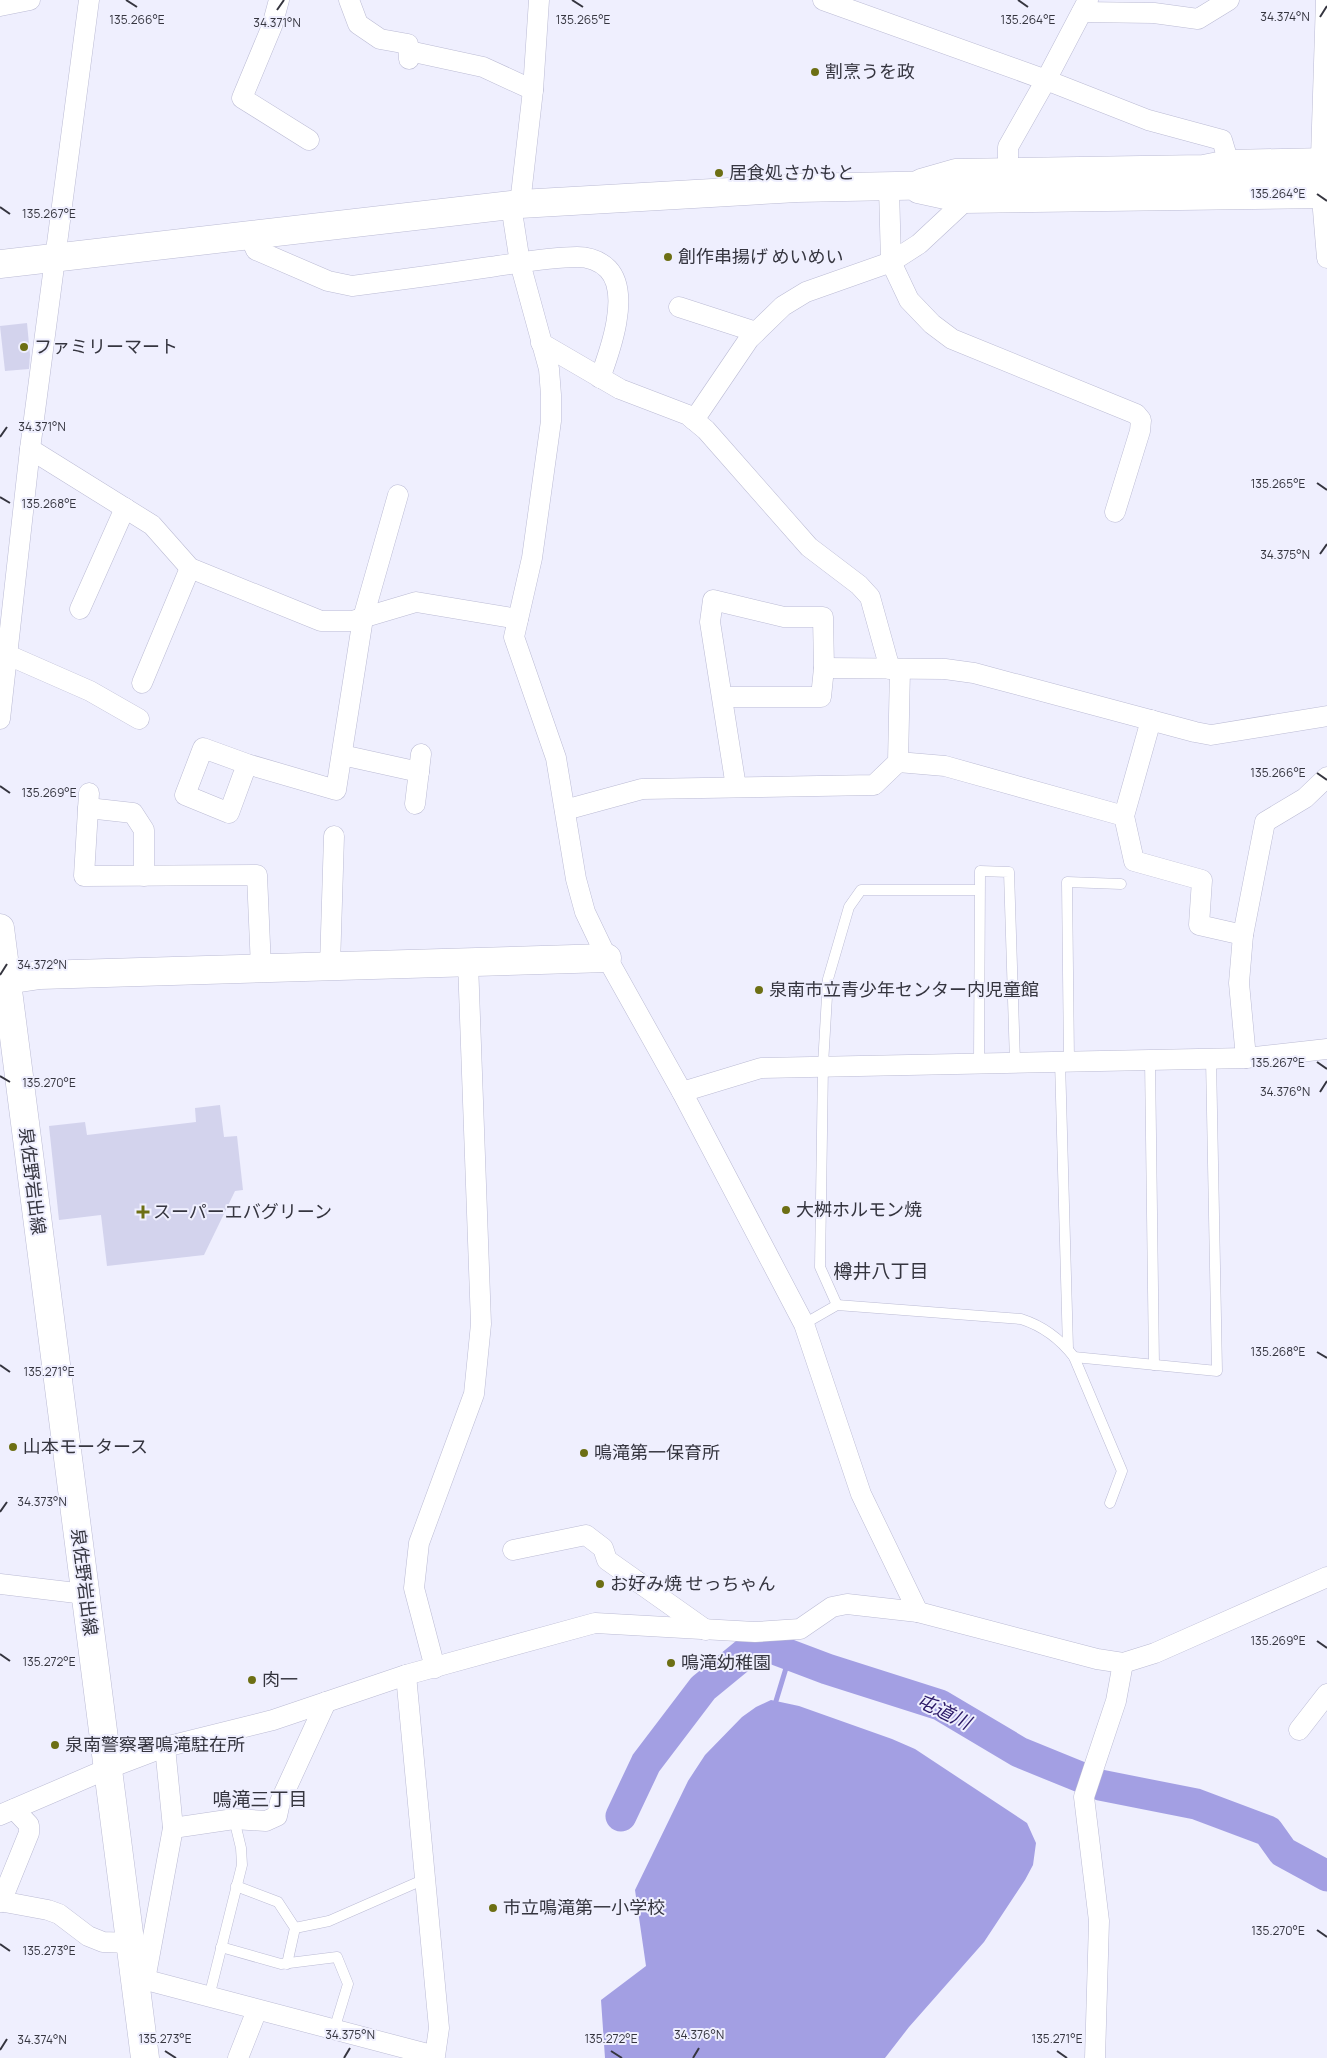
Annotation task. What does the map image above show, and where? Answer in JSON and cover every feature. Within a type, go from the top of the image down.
[{"type":"street","points":[[0,6],[30,0]]},
{"type":"street","points":[[0,719],[30,449],[88,0]]},
{"type":"street","points":[[279,0],[272,26],[242,98],[309,140]]},
{"type":"street","points":[[349,0],[358,24],[380,39],[408,44],[409,58],[483,67],[533,90]]},
{"type":"street","points":[[539,0],[533,90],[516,204],[520,263],[541,343],[550,369],[550,421],[532,558],[514,638],[556,758],[576,879],[585,912],[607,958],[682,1092],[804,1324],[861,1494],[918,1612]]},
{"type":"street","points":[[823,0],[1046,80],[1148,120],[1222,140],[1220,170]]},
{"type":"street","points":[[1008,167],[1008,147],[1085,6],[1198,19],[1229,0]]},
{"type":"street","points":[[1326,0],[1325,178],[1327,258]]},
{"type":"street","points":[[889,188],[955,169],[1203,165],[1220,170]]},
{"type":"street","points":[[0,264],[54,256],[249,236],[516,204],[797,188],[889,188],[1220,170],[1325,178]]},
{"type":"street","points":[[889,188],[964,203],[1325,178]]},
{"type":"street","points":[[889,188],[891,262],[909,300],[932,324],[952,339],[1136,414],[1141,420],[1140,431],[1115,512]]},
{"type":"street","points":[[694,420],[749,339],[783,306],[806,292],[891,262],[920,244],[964,203]]},
{"type":"street","points":[[249,236],[256,250],[328,281],[352,286],[520,263],[577,257],[598,260],[609,270],[617,285],[617,320],[609,354],[600,378]]},
{"type":"street","points":[[679,307],[756,332]]},
{"type":"street","points":[[541,343],[620,389],[688,415],[706,430],[809,547],[859,585],[870,597],[895,669],[898,762],[874,785],[642,789],[565,810]]},
{"type":"street","points":[[30,449],[152,525],[190,568],[321,621],[352,621],[416,602],[518,619]]},
{"type":"street","points":[[247,764],[336,790],[363,618],[398,495]]},
{"type":"street","points":[[80,609],[125,508]]},
{"type":"street","points":[[142,683],[190,568]]},
{"type":"street","points":[[722,697],[821,697],[824,668],[823,617],[784,617],[713,600],[710,622],[736,787]]},
{"type":"street","points":[[8,655],[90,691],[139,719]]},
{"type":"street","points":[[824,668],[945,669],[974,673],[1211,735],[1327,716]]},
{"type":"street","points":[[1151,720],[1124,816],[1134,861],[1202,880],[1199,925],[1243,935]]},
{"type":"street","points":[[342,755],[420,763],[416,804]]},
{"type":"street","points":[[898,762],[945,766],[1124,816]]},
{"type":"street","points":[[1246,1058],[1239,983],[1243,935],[1265,822],[1305,798],[1327,777]]},
{"type":"street","points":[[144,876],[144,830],[133,813],[89,800],[84,876],[144,876],[257,876],[260,968]]},
{"type":"street","points":[[330,966],[334,836]]},
{"type":"street","name":"泉佐野岩出線","points":[[0,928],[3,980],[130,1943],[140,1979],[145,2058]]},
{"type":"street","points":[[3,980],[40,975],[607,958]]},
{"type":"street","points":[[435,1668],[414,1588],[419,1543],[474,1394],[481,1324],[468,962]]},
{"type":"street","points":[[682,1092],[761,1068],[823,1065],[1246,1058],[1327,1049]]},
{"type":"street","points":[[513,1550],[586,1535],[603,1548],[608,1560],[706,1630]]},
{"type":"street","points":[[7,1812],[107,1769],[165,1747],[273,1720],[406,1675],[595,1624],[755,1632],[800,1629],[832,1607],[847,1604],[918,1612],[1096,1658],[1123,1663],[1155,1653],[1327,1577]]},
{"type":"street","points":[[0,1584],[85,1594]]},
{"type":"street","points":[[1095,2058],[1099,1921],[1084,1797],[1092,1767],[1116,1701],[1123,1663]]},
{"type":"street","points":[[165,1747],[173,1828],[140,1979],[334,2030],[405,2054],[435,2056],[439,2028],[406,1675]]},
{"type":"street","points":[[1299,1730],[1327,1694]]},
{"type":"street","points":[[173,1828],[234,1819],[266,1821],[277,1816],[280,1802],[326,1702]]},
{"type":"street","points":[[7,1812],[29,1825],[29,1833],[0,1901],[48,1910],[59,1914],[88,1936],[103,1942],[130,1943]]},
{"type":"street","points":[[238,2058],[257,2010]]},
{"type":"lane","points":[[980,1063],[980,871],[1008,872],[1016,1062]]},
{"type":"lane","points":[[1071,1353],[1065,1061],[1067,882],[1121,884]]},
{"type":"lane","points":[[837,1305],[820,1267],[823,1065],[828,979],[850,906],[861,890],[980,890]]},
{"type":"lane","points":[[1071,1353],[1154,1365],[1217,1371],[1211,1059]]},
{"type":"lane","points":[[1150,1060],[1154,1365]]},
{"type":"lane","points":[[804,1324],[837,1305],[1022,1320],[1034,1324],[1063,1344],[1071,1353],[1122,1472],[1110,1503]]},
{"type":"lane","points":[[209,1997],[242,1865],[242,1848],[234,1819]]},
{"type":"lane","points":[[295,1928],[329,1921],[425,1879]]},
{"type":"lane","points":[[236,1886],[278,1902],[295,1928],[287,1964]]},
{"type":"lane","points":[[221,1947],[281,1964],[337,1957],[348,1984],[334,2030]]},
{"type":"shaded area","points":[[771,1700],[799,1706],[915,1749],[1027,1823],[1036,1843],[1033,1865],[984,1942],[909,2027],[885,2058],[605,2058],[601,2000],[646,1966],[635,1890],[688,1781],[705,1755],[742,1717],[756,1707]]},
{"type":"building","points":[[27,323],[30,355],[29,369],[5,371],[0,326]]},
{"type":"building","points":[[220,1105],[224,1137],[237,1136],[243,1190],[235,1191],[204,1255],[107,1266],[101,1215],[59,1220],[49,1126],[85,1122],[87,1135],[196,1122],[195,1108]]},
{"type":"waterway","name":"屯道川","points":[[621,1816],[646,1763],[703,1688],[758,1643],[827,1669],[940,1705],[1019,1752],[1100,1785],[1196,1804],[1268,1831],[1283,1852],[1327,1876]]},
{"type":"waterway","points":[[776,1701],[790,1655]]},
{"type":"place","name":"割烹うを政","points":[[815,72]]},
{"type":"place","name":"居食処さかもと","points":[[719,173]]},
{"type":"place","name":"創作串揚げ めいめい","points":[[668,257]]},
{"type":"place","name":"ファミリーマート","points":[[24,347]]},
{"type":"place","name":"泉南市立青少年センター内児童館","points":[[759,990]]},
{"type":"place","name":"大桝ホルモン焼","points":[[786,1210]]},
{"type":"place","name":"スーパーエバグリーン","points":[[143,1212]]},
{"type":"place","name":"山本モータース","points":[[13,1447]]},
{"type":"place","name":"鳴滝第一保育所","points":[[584,1453]]},
{"type":"place","name":"お好み焼 せっちゃん","points":[[600,1584]]},
{"type":"place","name":"鳴滝幼稚園","points":[[671,1663]]},
{"type":"place","name":"肉一","points":[[252,1680]]},
{"type":"place","name":"泉南警察署鳴滝駐在所","points":[[55,1745]]},
{"type":"place","name":"市立鳴滝第一小学校","points":[[493,1908]]},
{"type":"district","name":"樽井八丁目","points":[[881,1271]]},
{"type":"district","name":"鳴滝三丁目","points":[[260,1799]]}]
